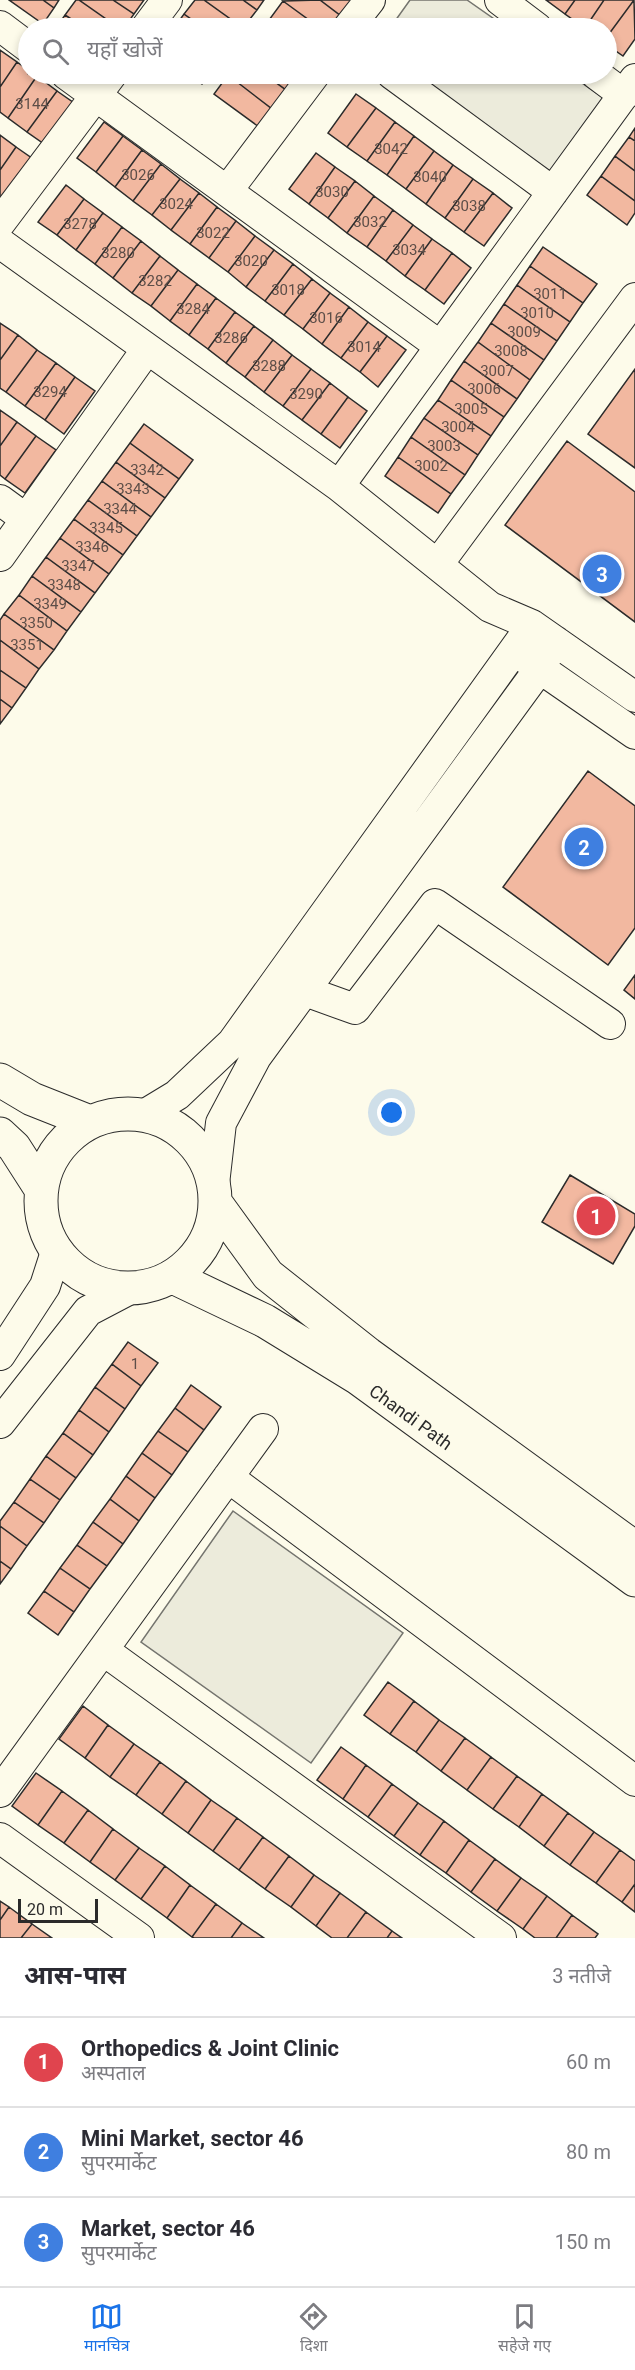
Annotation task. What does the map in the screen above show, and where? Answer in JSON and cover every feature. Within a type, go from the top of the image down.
[{"type":"main road","points":[[0,1080],[32,1099],[90,1122]]},
{"type":"main road","points":[[110,1115],[144,1115],[176,1128],[201,1153],[214,1193],[213,1222],[201,1250],[173,1277],[128,1290],[107,1287],[79,1275],[56,1252],[42,1219],[41,1189],[54,1153],[74,1132],[90,1122],[110,1115]]},
{"type":"main road","points":[[0,1134],[15,1147],[41,1189]]},
{"type":"main road","name":"Chandi Path","points":[[214,1193],[268,1275],[368,1354],[635,1548]]},
{"type":"main road","name":"Chandi Path","points":[[173,1277],[265,1321],[358,1378],[635,1580]]},
{"type":"street","points":[[154,18],[167,0]]},
{"type":"street","points":[[356,18],[370,0]]},
{"type":"street","points":[[500,0],[524,18]]},
{"type":"street","points":[[0,26],[18,39]]},
{"type":"street","points":[[227,191],[307,84]]},
{"type":"street","points":[[406,84],[553,192]]},
{"type":"street","points":[[0,223],[104,85],[227,191],[440,346]]},
{"type":"street","points":[[339,486],[630,87]]},
{"type":"street","points":[[0,243],[339,486],[490,607],[544,633],[635,697]]},
{"type":"street","points":[[438,564],[635,298]]},
{"type":"street","points":[[0,556],[147,349]]},
{"type":"street","points":[[0,500],[26,519]]},
{"type":"street","points":[[490,607],[514,650],[635,734]]},
{"type":"street","points":[[144,1115],[177,1095],[232,1043],[514,650],[544,633]]},
{"type":"street","points":[[214,1193],[221,1123],[256,1057],[540,668],[544,633]]},
{"type":"street","points":[[304,991],[355,1009],[435,904],[610,1024]]},
{"type":"street","points":[[0,1355],[9,1320],[45,1286],[56,1252]]},
{"type":"street","points":[[0,1423],[88,1311],[128,1290]]},
{"type":"street","points":[[0,1792],[262,1429]]},
{"type":"street","points":[[228,1477],[635,1781]]},
{"type":"street","points":[[103,1650],[501,1938]]},
{"type":"street","points":[[0,1838],[139,1938]]},
{"type":"shaded area","points":[[410,0],[467,0],[493,18],[397,18]]},
{"type":"shaded area","points":[[424,84],[583,84],[606,100],[552,176]]},
{"type":"shaded area","points":[[233,1511],[403,1633],[311,1763],[141,1642]]},
{"type":"building","points":[[9,0],[43,0],[54,8],[47,18],[34,18]]},
{"type":"building","points":[[43,0],[59,0],[54,8]]},
{"type":"building","points":[[76,0],[79,0],[105,18],[70,18],[65,15]]},
{"type":"building","points":[[79,0],[113,0],[134,14],[131,18],[105,18]]},
{"type":"building","points":[[113,0],[144,0],[134,14]]},
{"type":"building","points":[[195,0],[204,0],[229,18],[190,18],[184,14]]},
{"type":"building","points":[[204,0],[243,0],[257,10],[251,18],[229,18]]},
{"type":"building","points":[[243,0],[264,0],[257,10]]},
{"type":"building","points":[[320,0],[353,0],[341,16]]},
{"type":"building","points":[[320,0],[341,16],[340,18],[306,18],[283,1]]},
{"type":"building","points":[[546,0],[575,0],[565,14]]},
{"type":"building","points":[[575,0],[604,0],[592,18],[571,18],[565,14]]},
{"type":"building","points":[[604,0],[634,0],[617,23],[617,18],[592,18]]},
{"type":"building","points":[[634,0],[635,39],[623,56],[617,52],[617,23]]},
{"type":"building","points":[[283,1],[306,18],[270,18]]},
{"type":"building","points":[[0,50],[17,62],[0,87]]},
{"type":"building","points":[[17,62],[18,84],[31,84],[8,118],[0,112],[0,87]]},
{"type":"building","points":[[31,84],[48,84],[57,91],[27,132],[8,118]]},
{"type":"building","points":[[221,84],[240,84],[272,109],[259,127],[214,94]]},
{"type":"building","points":[[240,84],[278,84],[286,90],[272,109]]},
{"type":"building","points":[[278,84],[291,84],[286,90]]},
{"type":"building","points":[[57,91],[77,105],[47,146],[27,132]]},
{"type":"building","points":[[356,94],[376,108],[347,147],[328,133]]},
{"type":"building","points":[[376,108],[395,122],[367,161],[347,147]]},
{"type":"building","points":[[104,122],[123,136],[96,172],[77,158]]},
{"type":"building","points":[[395,122],[414,136],[387,175],[367,161]]},
{"type":"building","points":[[635,128],[635,141],[629,137]]},
{"type":"building","points":[[0,135],[16,147],[0,170]]},
{"type":"building","points":[[123,136],[142,150],[115,187],[96,172]]},
{"type":"building","points":[[414,136],[434,151],[406,189],[387,175]]},
{"type":"building","points":[[629,137],[635,141],[635,171],[615,156]]},
{"type":"building","points":[[16,147],[36,161],[7,202],[0,197],[0,170]]},
{"type":"building","points":[[142,150],[161,164],[133,201],[115,187]]},
{"type":"building","points":[[434,151],[453,165],[426,204],[406,189]]},
{"type":"building","points":[[316,153],[335,167],[309,204],[289,189]]},
{"type":"building","points":[[615,156],[635,171],[635,201],[601,176]]},
{"type":"building","points":[[161,164],[180,179],[152,215],[133,201]]},
{"type":"building","points":[[453,165],[473,179],[445,218],[426,204]]},
{"type":"building","points":[[335,167],[355,181],[328,218],[309,204]]},
{"type":"building","points":[[601,176],[635,201],[635,213],[627,225],[587,195]]},
{"type":"building","points":[[180,179],[199,193],[171,230],[152,215]]},
{"type":"building","points":[[473,179],[493,193],[464,232],[445,218]]},
{"type":"building","points":[[355,181],[374,196],[347,233],[328,218]]},
{"type":"building","points":[[66,185],[84,199],[57,235],[38,222]]},
{"type":"building","points":[[199,193],[217,207],[190,244],[171,230]]},
{"type":"building","points":[[493,193],[512,208],[484,246],[464,232]]},
{"type":"building","points":[[374,196],[393,210],[367,247],[347,233]]},
{"type":"building","points":[[84,199],[103,213],[76,250],[57,235]]},
{"type":"building","points":[[217,207],[236,221],[209,258],[190,244]]},
{"type":"building","points":[[393,210],[413,225],[386,261],[367,247]]},
{"type":"building","points":[[103,213],[122,227],[95,264],[76,250]]},
{"type":"building","points":[[236,221],[255,236],[228,272],[209,258]]},
{"type":"building","points":[[413,225],[432,239],[405,276],[386,261]]},
{"type":"building","points":[[122,227],[141,241],[113,278],[95,264]]},
{"type":"building","points":[[255,236],[274,250],[246,287],[228,272]]},
{"type":"building","points":[[432,239],[452,253],[425,290],[405,276]]},
{"type":"building","points":[[141,241],[160,256],[132,293],[113,278]]},
{"type":"building","points":[[543,247],[597,284],[583,303],[530,266]]},
{"type":"building","points":[[274,250],[293,264],[265,301],[246,287]]},
{"type":"building","points":[[452,253],[471,268],[444,304],[425,290]]},
{"type":"building","points":[[160,256],[178,270],[151,306],[132,293]]},
{"type":"building","points":[[293,264],[312,279],[284,315],[265,301]]},
{"type":"building","points":[[530,266],[583,303],[570,322],[517,285]]},
{"type":"building","points":[[178,270],[197,284],[170,321],[151,306]]},
{"type":"building","points":[[312,279],[330,293],[303,329],[284,315]]},
{"type":"building","points":[[197,284],[216,298],[189,335],[170,321]]},
{"type":"building","points":[[517,285],[570,322],[557,341],[504,304]]},
{"type":"building","points":[[330,293],[349,307],[322,344],[303,329]]},
{"type":"building","points":[[216,298],[235,312],[208,349],[189,335]]},
{"type":"building","points":[[504,304],[557,341],[544,360],[491,323]]},
{"type":"building","points":[[349,307],[368,322],[341,358],[322,344]]},
{"type":"building","points":[[235,312],[254,326],[226,363],[208,349]]},
{"type":"building","points":[[368,322],[387,336],[360,372],[341,358]]},
{"type":"building","points":[[0,323],[18,335],[0,360]]},
{"type":"building","points":[[491,323],[544,360],[530,380],[478,342]]},
{"type":"building","points":[[254,326],[273,340],[245,377],[226,363]]},
{"type":"building","points":[[18,335],[37,350],[6,392],[0,388],[0,360]]},
{"type":"building","points":[[387,336],[406,350],[378,387],[360,372]]},
{"type":"building","points":[[273,340],[292,355],[264,392],[245,377]]},
{"type":"building","points":[[478,342],[530,380],[517,399],[464,361]]},
{"type":"building","points":[[37,350],[56,363],[25,406],[6,392]]},
{"type":"building","points":[[292,355],[311,369],[283,406],[264,392]]},
{"type":"building","points":[[464,361],[517,399],[504,417],[451,380]]},
{"type":"building","points":[[56,363],[75,377],[45,420],[25,406]]},
{"type":"building","points":[[311,369],[330,383],[302,420],[283,406]]},
{"type":"building","points":[[635,369],[635,468],[588,434]]},
{"type":"building","points":[[75,377],[95,391],[64,434],[45,420]]},
{"type":"building","points":[[451,380],[504,417],[491,436],[438,400]]},
{"type":"building","points":[[330,383],[348,397],[321,434],[302,420]]},
{"type":"building","points":[[348,397],[367,411],[340,448],[321,434]]},
{"type":"building","points":[[438,400],[491,436],[478,455],[424,418]]},
{"type":"building","points":[[0,410],[17,422],[0,446]]},
{"type":"building","points":[[424,418],[478,455],[465,475],[411,437]]},
{"type":"building","points":[[17,422],[36,436],[5,479],[0,475],[0,446]]},
{"type":"building","points":[[144,424],[193,460],[179,479],[130,443]]},
{"type":"building","points":[[36,436],[56,450],[25,493],[5,479]]},
{"type":"building","points":[[411,437],[465,475],[451,494],[398,457]]},
{"type":"building","points":[[567,441],[635,492],[635,622],[505,525]]},
{"type":"building","points":[[130,443],[179,479],[165,498],[116,462]]},
{"type":"building","points":[[398,457],[451,494],[438,513],[385,476]]},
{"type":"building","points":[[116,462],[165,498],[151,517],[102,481]]},
{"type":"building","points":[[102,481],[151,517],[137,536],[88,500]]},
{"type":"building","points":[[88,500],[137,536],[123,555],[74,519]]},
{"type":"building","points":[[74,519],[123,555],[109,574],[60,538]]},
{"type":"building","points":[[60,538],[109,574],[95,593],[46,557]]},
{"type":"building","points":[[46,557],[95,593],[81,612],[32,576]]},
{"type":"building","points":[[32,576],[81,612],[67,631],[19,595]]},
{"type":"building","points":[[19,595],[67,631],[54,650],[4,614]]},
{"type":"building","points":[[4,614],[54,650],[39,669],[0,640],[0,620]]},
{"type":"building","points":[[0,640],[39,669],[26,688],[0,670]]},
{"type":"building","points":[[0,670],[26,688],[12,708],[0,699]]},
{"type":"building","points":[[0,699],[12,708],[0,724]]},
{"type":"building","points":[[588,771],[635,806],[635,928],[608,965],[503,887]]},
{"type":"building","points":[[635,975],[635,999],[624,990]]},
{"type":"building","points":[[570,1175],[635,1214],[635,1226],[613,1264],[542,1222]]},
{"type":"building","points":[[128,1342],[158,1363],[141,1386],[112,1364]]},
{"type":"building","points":[[112,1364],[141,1386],[125,1409],[95,1387]]},
{"type":"building","points":[[191,1385],[221,1407],[204,1430],[175,1408]]},
{"type":"building","points":[[95,1387],[125,1409],[109,1432],[79,1410]]},
{"type":"building","points":[[175,1408],[204,1430],[188,1452],[158,1431]]},
{"type":"building","points":[[79,1410],[109,1432],[93,1455],[63,1433]]},
{"type":"building","points":[[158,1431],[188,1452],[172,1475],[142,1453]]},
{"type":"building","points":[[63,1433],[93,1455],[76,1478],[46,1456]]},
{"type":"building","points":[[142,1453],[172,1475],[155,1498],[126,1476]]},
{"type":"building","points":[[46,1456],[76,1478],[60,1500],[30,1479]]},
{"type":"building","points":[[126,1476],[155,1498],[139,1521],[110,1499]]},
{"type":"building","points":[[30,1479],[60,1500],[44,1523],[14,1502]]},
{"type":"building","points":[[110,1499],[139,1521],[123,1544],[93,1522]]},
{"type":"building","points":[[14,1502],[44,1523],[27,1546],[0,1526],[0,1521]]},
{"type":"building","points":[[93,1522],[123,1544],[107,1566],[77,1545]]},
{"type":"building","points":[[0,1526],[27,1546],[11,1569],[0,1561]]},
{"type":"building","points":[[77,1545],[107,1566],[90,1589],[60,1568]]},
{"type":"building","points":[[0,1561],[11,1569],[0,1584]]},
{"type":"building","points":[[60,1568],[90,1589],[74,1612],[44,1591]]},
{"type":"building","points":[[44,1591],[74,1612],[58,1635],[28,1613]]},
{"type":"building","points":[[388,1682],[414,1701],[390,1734],[364,1715]]},
{"type":"building","points":[[414,1701],[439,1720],[416,1752],[390,1734]]},
{"type":"building","points":[[83,1706],[108,1725],[85,1758],[59,1739]]},
{"type":"building","points":[[439,1720],[465,1738],[441,1771],[416,1752]]},
{"type":"building","points":[[108,1725],[134,1744],[110,1777],[85,1758]]},
{"type":"building","points":[[465,1738],[491,1757],[467,1790],[441,1771]]},
{"type":"building","points":[[134,1744],[160,1762],[136,1795],[110,1777]]},
{"type":"building","points":[[341,1747],[366,1765],[343,1799],[317,1780]]},
{"type":"building","points":[[491,1757],[517,1776],[493,1809],[467,1790]]},
{"type":"building","points":[[160,1762],[186,1781],[162,1814],[136,1795]]},
{"type":"building","points":[[366,1765],[392,1784],[368,1817],[343,1799]]},
{"type":"building","points":[[36,1773],[62,1791],[38,1825],[12,1806]]},
{"type":"building","points":[[517,1776],[542,1794],[519,1827],[493,1809]]},
{"type":"building","points":[[186,1781],[211,1800],[188,1833],[162,1814]]},
{"type":"building","points":[[392,1784],[418,1803],[394,1836],[368,1817]]},
{"type":"building","points":[[62,1791],[88,1810],[64,1843],[38,1825]]},
{"type":"building","points":[[542,1794],[568,1813],[544,1846],[519,1827]]},
{"type":"building","points":[[211,1800],[237,1818],[213,1851],[188,1833]]},
{"type":"building","points":[[418,1803],[444,1821],[420,1855],[394,1836]]},
{"type":"building","points":[[88,1810],[113,1829],[90,1862],[64,1843]]},
{"type":"building","points":[[568,1813],[594,1832],[570,1865],[544,1846]]},
{"type":"building","points":[[237,1818],[263,1837],[239,1870],[213,1851]]},
{"type":"building","points":[[444,1821],[469,1840],[446,1873],[420,1855]]},
{"type":"building","points":[[113,1829],[139,1848],[115,1880],[90,1862]]},
{"type":"building","points":[[594,1832],[620,1850],[596,1883],[570,1865]]},
{"type":"building","points":[[263,1837],[289,1856],[265,1889],[239,1870]]},
{"type":"building","points":[[469,1840],[495,1859],[471,1892],[446,1873]]},
{"type":"building","points":[[139,1848],[165,1866],[141,1899],[115,1880]]},
{"type":"building","points":[[620,1850],[635,1861],[635,1884],[622,1902],[596,1883]]},
{"type":"building","points":[[289,1856],[314,1875],[291,1907],[265,1889]]},
{"type":"building","points":[[495,1859],[521,1878],[497,1911],[471,1892]]},
{"type":"building","points":[[165,1866],[190,1885],[167,1918],[141,1899]]},
{"type":"building","points":[[314,1875],[340,1893],[316,1926],[291,1907]]},
{"type":"building","points":[[521,1878],[547,1896],[523,1929],[497,1911]]},
{"type":"building","points":[[635,1884],[635,1912],[622,1902]]},
{"type":"building","points":[[190,1885],[216,1904],[192,1937],[167,1918]]},
{"type":"building","points":[[340,1893],[366,1912],[347,1938],[332,1938],[316,1926]]},
{"type":"building","points":[[547,1896],[572,1915],[556,1938],[535,1938],[523,1929]]},
{"type":"building","points":[[0,1901],[9,1907],[0,1920]]},
{"type":"building","points":[[216,1904],[242,1923],[231,1938],[192,1937]]},
{"type":"building","points":[[9,1907],[32,1924],[21,1938],[0,1938],[0,1920]]},
{"type":"building","points":[[366,1912],[392,1931],[387,1938],[347,1938]]},
{"type":"building","points":[[572,1915],[598,1934],[595,1938],[556,1938]]},
{"type":"building","points":[[242,1923],[264,1938],[231,1938]]},
{"type":"building","points":[[32,1924],[52,1938],[21,1938]]},
{"type":"building","points":[[392,1931],[402,1938],[387,1938]]},
{"type":"place","name":"Market, sector 46","points":[[602,574]]},
{"type":"place","name":"Mini Market, sector 46","points":[[584,847]]},
{"type":"place","name":"Orthopedics & Joint Clinic","points":[[596,1216]]}]
